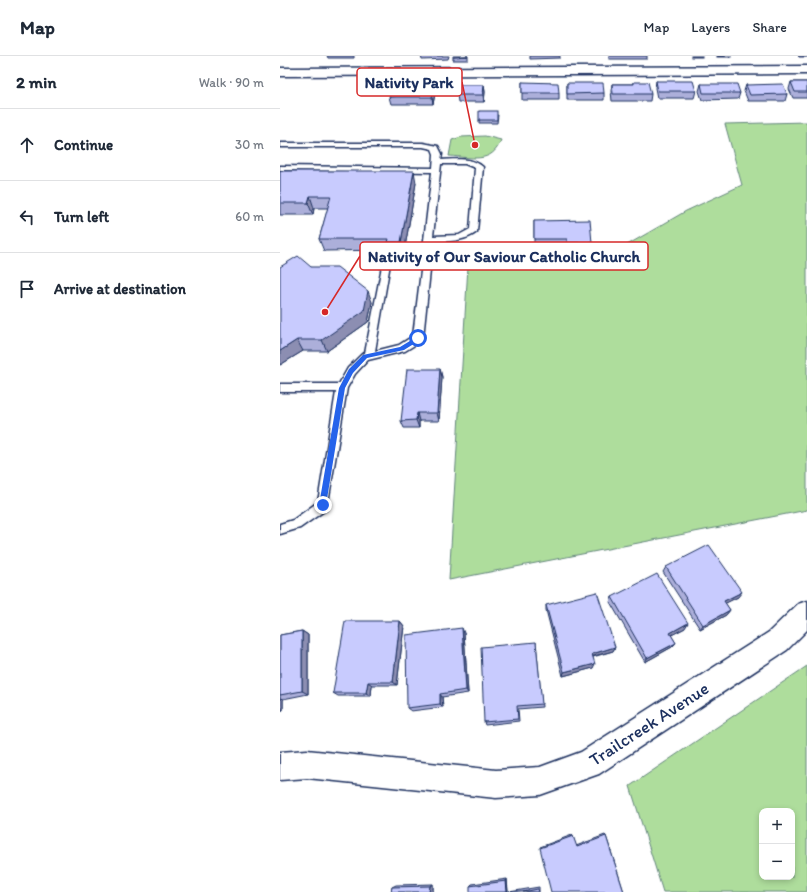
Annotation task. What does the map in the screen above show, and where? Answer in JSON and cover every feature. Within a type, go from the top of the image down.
[{"type":"street","points":[[592,56],[594,71]]},
{"type":"street","points":[[767,56],[772,70]]},
{"type":"street","points":[[280,72],[381,66],[594,71],[807,70]]},
{"type":"street","name":"Trailcreek Avenue","points":[[280,766],[308,764],[496,784],[540,781],[590,764],[778,641],[807,613]]},
{"type":"lane","points":[[280,144],[423,144],[435,148],[438,154],[418,338],[402,348],[365,357],[351,371],[342,388],[323,505],[296,524],[280,529]]},
{"type":"lane","points":[[280,168],[437,166],[469,162],[475,164],[479,167],[474,230],[470,235],[462,237],[429,239]]},
{"type":"lane","points":[[369,356],[387,261],[426,260]]},
{"type":"lane","points":[[280,388],[342,388]]},
{"type":"green space","points":[[807,122],[807,510],[449,580],[468,266],[601,260],[686,211],[742,185],[725,124]]},
{"type":"green space","points":[[485,136],[501,140],[497,148],[492,153],[480,158],[449,156],[452,140],[461,137]]},
{"type":"green space","points":[[807,666],[807,892],[663,892],[630,786]]},
{"type":"building","points":[[656,81],[693,81],[696,91],[658,91]]},
{"type":"building","points":[[522,82],[558,83],[559,93],[522,93]]},
{"type":"building","points":[[634,82],[648,82],[651,94],[613,94],[612,84],[634,84]]},
{"type":"building","points":[[791,82],[807,82],[807,92],[795,92]]},
{"type":"building","points":[[567,83],[603,83],[604,93],[567,94]]},
{"type":"building","points":[[701,84],[737,84],[740,93],[703,93]]},
{"type":"building","points":[[783,84],[787,94],[750,95],[746,85]]},
{"type":"building","points":[[459,85],[484,85],[483,95],[457,95]]},
{"type":"building","points":[[392,87],[434,88],[432,97],[389,97]]},
{"type":"building","points":[[479,111],[497,111],[497,120],[479,120]]},
{"type":"building","points":[[280,171],[414,171],[401,242],[388,242],[389,239],[319,239],[331,196],[310,196],[308,203],[280,203]]},
{"type":"building","points":[[590,220],[592,243],[567,243],[567,239],[534,239],[534,221]]},
{"type":"building","points":[[298,256],[311,267],[337,267],[368,291],[364,311],[322,340],[297,340],[280,351],[280,267]]},
{"type":"building","points":[[407,369],[440,369],[437,413],[417,413],[416,420],[401,421]]},
{"type":"building","points":[[709,545],[742,592],[724,601],[730,610],[703,625],[666,567]]},
{"type":"building","points":[[657,574],[688,623],[670,633],[676,643],[647,658],[612,597]]},
{"type":"building","points":[[597,592],[615,647],[592,654],[595,664],[564,672],[546,605]]},
{"type":"building","points":[[345,621],[400,621],[393,682],[368,682],[366,693],[333,693]]},
{"type":"building","points":[[462,628],[466,690],[440,694],[440,704],[407,708],[406,635]]},
{"type":"building","points":[[302,631],[302,691],[280,695],[280,635]]},
{"type":"building","points":[[536,642],[542,704],[517,706],[518,719],[484,722],[481,647]]},
{"type":"building","points":[[573,836],[577,847],[606,836],[624,892],[551,892],[540,848]]},
{"type":"building","points":[[506,881],[507,892],[470,892],[470,886]]},
{"type":"building","points":[[430,886],[429,892],[391,892],[392,887]]},
{"type":"building","points":[[538,889],[539,892],[523,892]]},
{"type":"place","name":"Nativity Park","points":[[475,145]]},
{"type":"place","name":"Nativity of Our Saviour Catholic Church","points":[[325,312]]},
{"type":"route","points":[[323,505],[342,388],[351,371],[365,357],[402,348],[418,338]]}]
